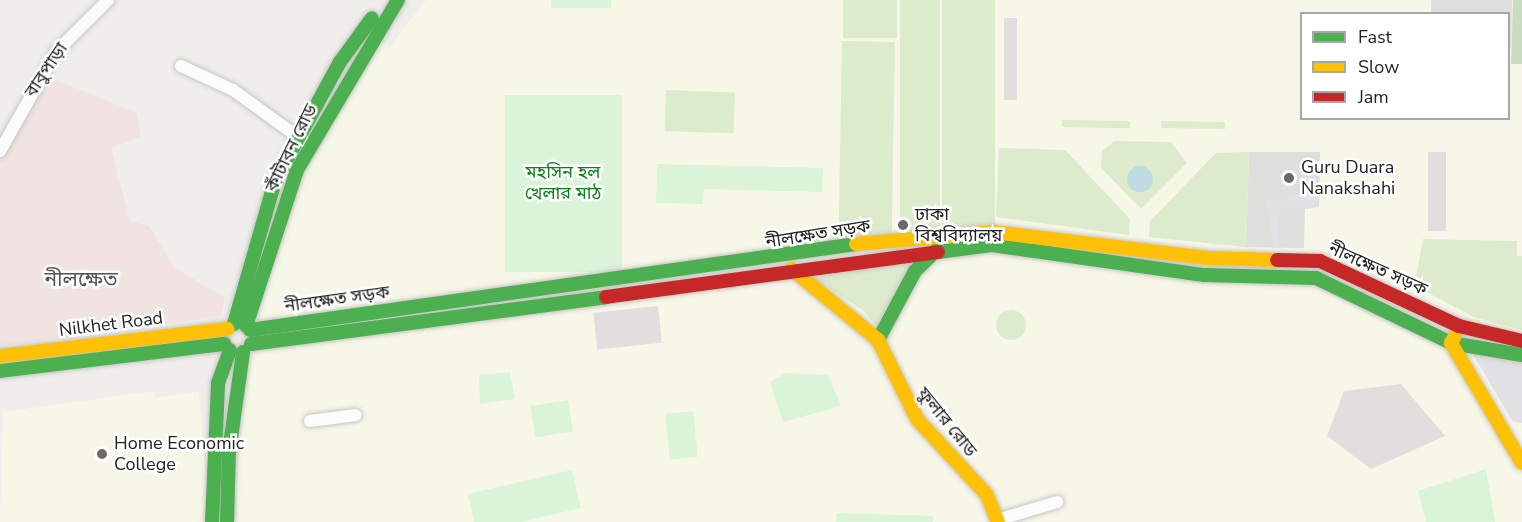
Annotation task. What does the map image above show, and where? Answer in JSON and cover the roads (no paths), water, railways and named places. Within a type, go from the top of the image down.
[{"type":"main road","name":"কাঁটাবন রোড","points":[[239,327],[256,232],[296,137],[385,0]]},
{"type":"main road","name":"কাঁটাবন রোড","points":[[239,327],[273,230],[309,145],[398,0]]},
{"type":"main road","name":"নীলক্ষেত সড়ক","points":[[239,327],[790,258],[938,234],[993,232],[1207,258],[1320,261],[1459,326],[1522,341]]},
{"type":"main road","points":[[878,340],[915,271],[939,249],[938,234]]},
{"type":"main road","name":"নীলক্ষেত সড়ক","points":[[0,371],[237,348],[792,273],[939,249],[992,245],[1138,266],[1316,278],[1451,343],[1522,355]]},
{"type":"main road","points":[[1138,250],[1138,266]]},
{"type":"main road","points":[[790,258],[792,273]]},
{"type":"main road","name":"ফুলার রোড","points":[[792,273],[840,304],[878,340],[917,419],[987,495],[998,521]]},
{"type":"main road","points":[[1459,326],[1451,343],[1522,463]]},
{"type":"main road","points":[[227,522],[229,452],[239,327]]},
{"type":"main road","points":[[212,522],[218,382],[237,348],[239,327]]},
{"type":"main road","name":"Nilkhet Road","points":[[0,356],[239,327]]},
{"type":"main road","points":[[0,350],[36,351]]},
{"type":"street","name":"বাবুপাড়া","points":[[0,151],[56,52],[108,0]]},
{"type":"street","points":[[181,66],[233,90],[309,145]]},
{"type":"street","points":[[310,420],[356,415]]},
{"type":"street","points":[[998,521],[1057,502]]},
{"type":"water","points":[[1140,166],[1149,170],[1153,179],[1149,188],[1140,192],[1131,188],[1127,179],[1131,170]]},
{"type":"place","name":"Guru Duara Nanakshahi","points":[[1289,178]]},
{"type":"place","name":"ঢাকা বিশ্ববিদ্যালয়","points":[[903,225]]},
{"type":"place","name":"Home Economic College","points":[[102,454]]},
{"type":"district","name":"নীলক্ষেত","points":[[81,279]]},
{"type":"park label","name":"মহসিন হল খেলার মাঠ","points":[[563,183]]}]
